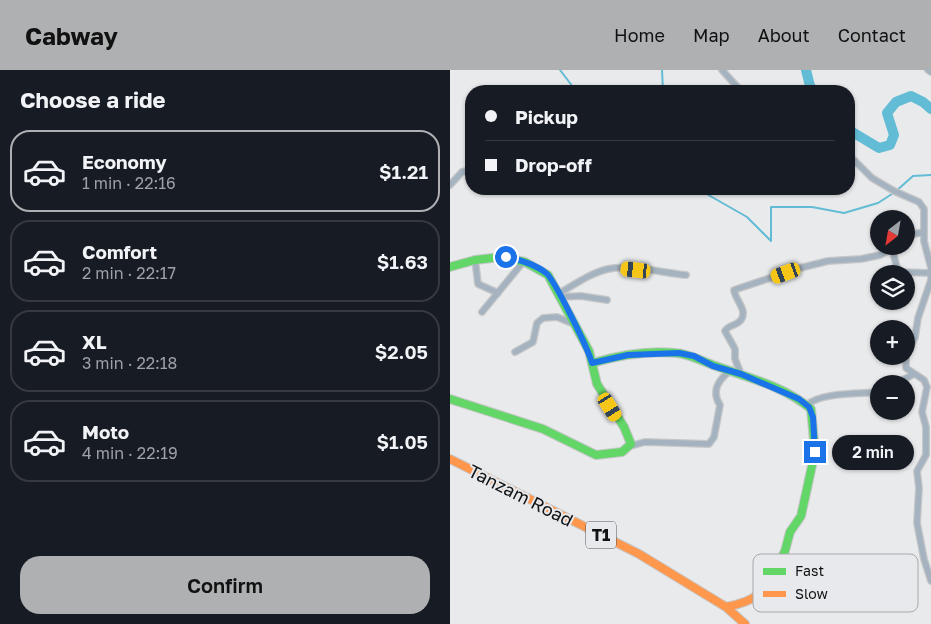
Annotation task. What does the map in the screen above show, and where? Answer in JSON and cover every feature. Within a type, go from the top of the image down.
[{"type":"main road","points":[[450,267],[475,259],[496,256],[524,261],[546,272],[589,351],[597,384],[631,440],[630,446],[622,452],[596,455],[543,429],[450,399]]},
{"type":"main road","points":[[592,363],[628,355],[679,353],[694,356],[713,366],[741,374],[811,409],[815,452],[801,516],[790,532],[784,554]]},
{"type":"main road","name":"Tanzam Road","points":[[450,459],[639,554],[726,607],[746,624]]},
{"type":"main road","points":[[726,607],[748,603],[753,598]]},
{"type":"street","points":[[722,70],[736,85]]},
{"type":"street","points":[[855,161],[872,178],[894,191],[919,202],[924,209],[924,232],[931,273],[927,295],[918,318],[915,336]]},
{"type":"street","points":[[450,185],[462,172],[465,171]]},
{"type":"street","points":[[915,234],[924,232]]},
{"type":"street","points":[[741,374],[735,359],[735,349],[725,331],[727,327],[738,323],[744,313],[734,290],[800,268],[876,255]]},
{"type":"street","points":[[895,255],[898,272],[931,273]]},
{"type":"street","points":[[475,259],[478,284],[498,294]]},
{"type":"street","points":[[482,312],[524,261]]},
{"type":"street","points":[[559,296],[589,276],[608,269],[621,268],[686,276]]},
{"type":"street","points":[[559,296],[581,296],[607,300]]},
{"type":"street","points":[[515,352],[533,342],[537,323],[543,318],[557,317],[574,324]]},
{"type":"street","points":[[906,365],[906,368],[924,380],[926,387],[922,412],[926,427],[926,452],[917,472],[919,488],[917,523],[924,559],[931,581]]},
{"type":"street","points":[[630,446],[645,442],[709,444],[714,437],[720,405],[716,398],[716,392],[721,381],[731,370]]},
{"type":"street","points":[[806,405],[812,400],[827,397],[870,393]]},
{"type":"waterway","points":[[560,70],[571,85]]},
{"type":"waterway","points":[[662,70],[663,85]]},
{"type":"waterway","points":[[806,70],[810,85]]},
{"type":"waterway","points":[[855,134],[879,148],[890,145],[894,135],[887,113],[896,102],[911,96],[923,102],[931,109]]},
{"type":"waterway","points":[[708,195],[747,217],[771,241],[771,207],[812,207],[844,213],[878,203],[895,192],[913,176],[931,175]]},
{"type":"traffic: fast","points":[[450,267],[475,260],[501,257],[525,262],[548,275],[589,351],[597,384],[624,427],[631,444],[622,452],[596,455],[543,429],[450,399]]},
{"type":"traffic: fast","points":[[592,363],[644,353],[665,352],[692,356],[778,388],[811,409],[815,452],[801,516],[790,532],[784,554]]},
{"type":"traffic: slow","points":[[450,459],[639,554],[726,607],[745,624]]},
{"type":"traffic: slow","points":[[726,607],[737,605],[753,597]]},
{"type":"route","points":[[506,257],[524,261],[546,272],[585,343],[592,363],[628,355],[679,353],[694,356],[713,366],[731,370],[804,402],[811,409],[813,417],[815,452]]}]
